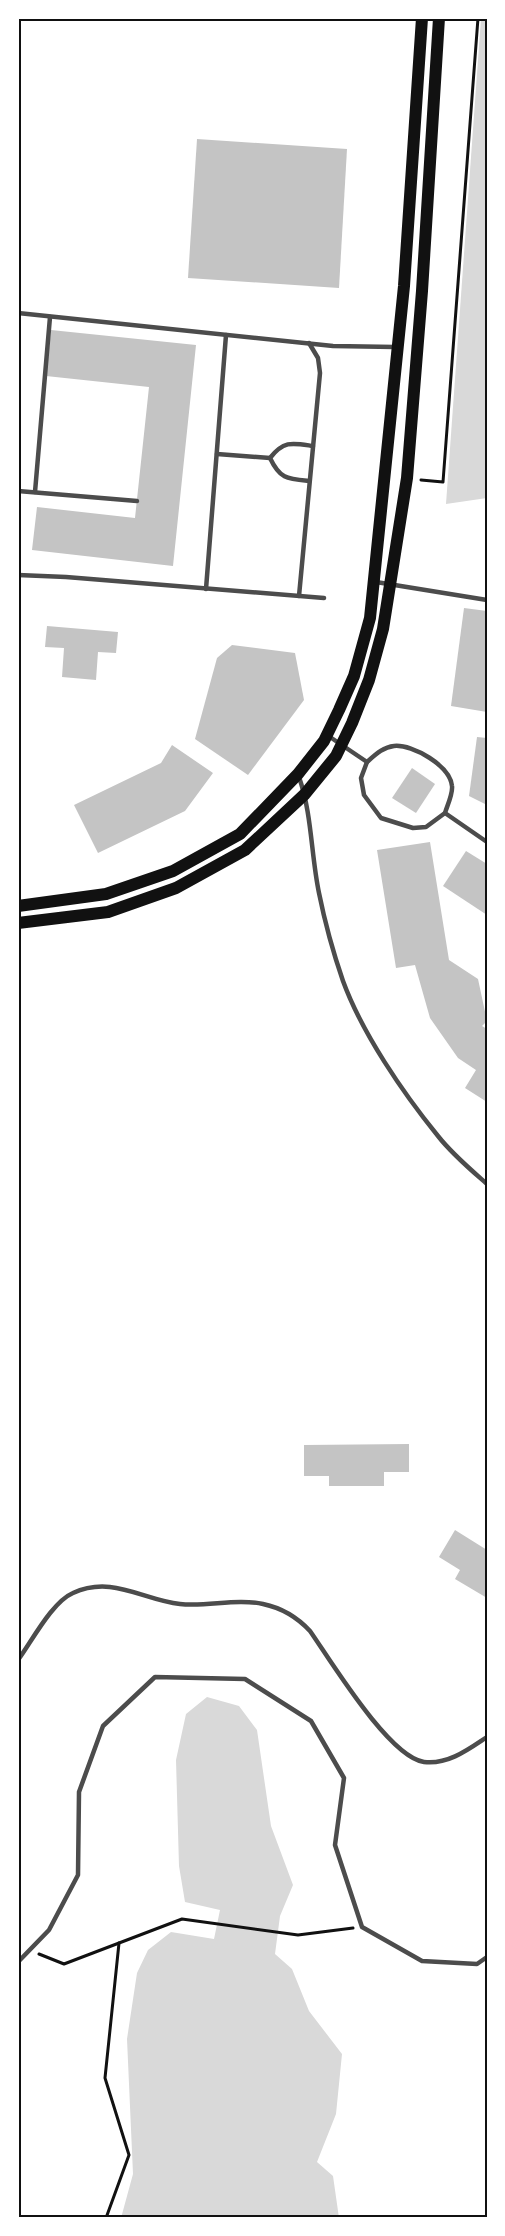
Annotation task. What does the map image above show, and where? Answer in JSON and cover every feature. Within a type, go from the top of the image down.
[{"type":"main road","points":[[18,906],[106,894],[173,871],[240,834],[298,774],[327,735],[354,676],[370,618],[404,286],[422,18]]},
{"type":"main road","points":[[18,922],[108,912],[176,888],[245,850],[305,794],[336,756],[342,744],[369,680],[383,629],[407,478],[422,291],[439,18]]},
{"type":"lane","points":[[18,313],[333,346],[398,347]]},
{"type":"lane","points":[[35,492],[50,316]]},
{"type":"lane","points":[[206,589],[226,335]]},
{"type":"lane","points":[[299,596],[320,373],[318,358],[309,343]]},
{"type":"lane","points":[[270,458],[278,447],[291,443],[313,446]]},
{"type":"lane","points":[[217,454],[270,458]]},
{"type":"lane","points":[[270,458],[276,471],[289,480],[309,482]]},
{"type":"lane","points":[[18,490],[137,501]]},
{"type":"lane","points":[[18,575],[324,598]]},
{"type":"lane","points":[[373,581],[487,600]]},
{"type":"lane","points":[[327,735],[367,762]]},
{"type":"lane","points":[[395,745],[426,754],[448,774],[452,787],[445,813],[426,827],[412,828],[381,818],[364,795],[360,777],[367,762],[379,751],[395,745]]},
{"type":"lane","points":[[298,774],[305,794],[318,891],[329,938],[344,983],[365,1028],[399,1083],[439,1138],[487,1184]]},
{"type":"lane","points":[[445,813],[487,842]]},
{"type":"lane","points":[[18,1660],[58,1604],[71,1593],[90,1587],[109,1586],[178,1604],[246,1602],[264,1604],[286,1612],[305,1626],[369,1714],[392,1742],[413,1759],[424,1762],[450,1759],[487,1737]]},
{"type":"lane","points":[[18,1962],[49,1930],[78,1875],[80,1792],[103,1726],[155,1677],[245,1679],[311,1721],[344,1778],[335,1845],[362,1927],[422,1961],[477,1964],[487,1958]]},
{"type":"path","points":[[407,478],[443,482],[478,18]]},
{"type":"path","points":[[29,1950],[64,1964],[182,1918],[298,1935],[362,1927]]},
{"type":"path","points":[[106,2218],[129,2155],[105,2078],[119,1943]]},
{"type":"shaded area","points":[[481,18],[487,18],[487,498],[446,504]]},
{"type":"shaded area","points":[[207,1697],[239,1706],[257,1730],[271,1826],[293,1885],[280,1916],[275,1954],[292,1969],[309,2011],[342,2054],[336,2114],[317,2162],[333,2176],[339,2218],[121,2218],[133,2174],[127,2039],[137,1973],[148,1950],[171,1932],[214,1939],[220,1910],[185,1902],[179,1866],[176,1760],[186,1714]]},
{"type":"building","points":[[197,139],[347,149],[339,288],[188,278]]},
{"type":"building","points":[[51,330],[196,345],[173,566],[32,550],[37,507],[135,518],[149,387],[46,376]]},
{"type":"building","points":[[464,608],[487,611],[487,712],[451,706]]},
{"type":"building","points":[[47,626],[118,632],[116,653],[98,652],[96,680],[62,677],[64,648],[45,647]]},
{"type":"building","points":[[232,645],[295,653],[304,700],[248,775],[195,739],[217,658]]},
{"type":"building","points":[[477,737],[487,738],[487,805],[469,796]]},
{"type":"building","points":[[172,745],[213,773],[185,811],[98,853],[74,805],[161,763]]},
{"type":"building","points":[[412,768],[435,784],[416,813],[392,798]]},
{"type":"building","points":[[430,842],[449,960],[478,979],[487,1021],[482,1026],[487,1029],[487,1102],[465,1088],[476,1070],[458,1058],[430,1018],[415,965],[396,968],[377,850]]},
{"type":"building","points":[[466,851],[487,864],[487,915],[443,886]]},
{"type":"building","points":[[409,1444],[409,1472],[384,1472],[384,1486],[329,1486],[329,1476],[304,1476],[304,1445]]},
{"type":"building","points":[[455,1530],[487,1550],[487,1598],[455,1579],[460,1570],[439,1557]]}]
